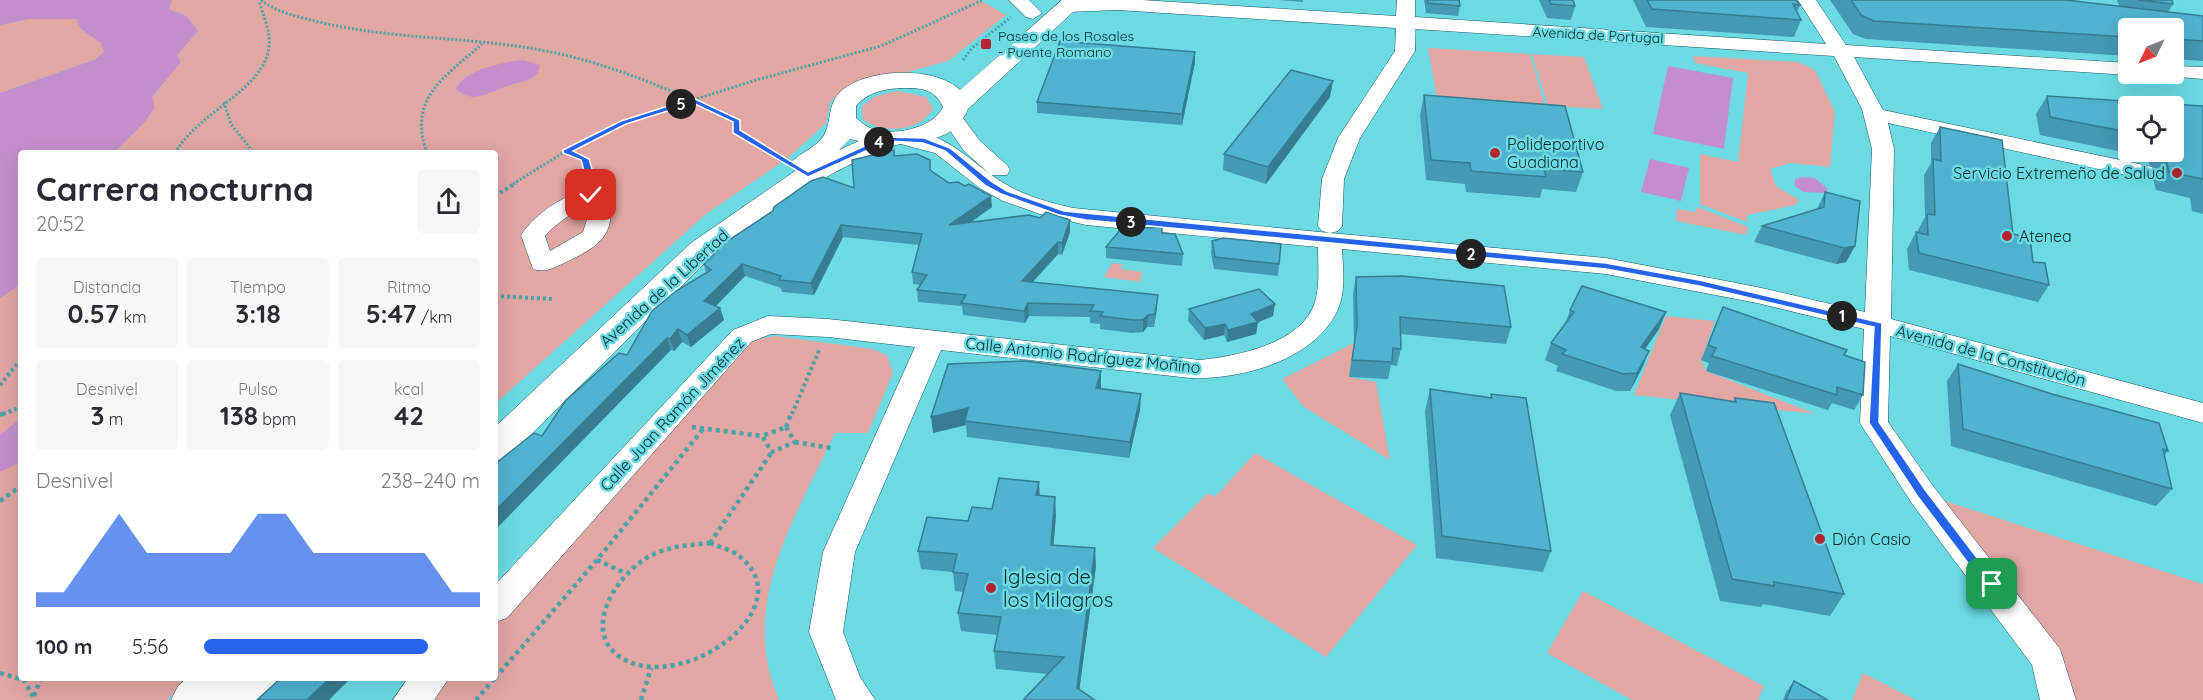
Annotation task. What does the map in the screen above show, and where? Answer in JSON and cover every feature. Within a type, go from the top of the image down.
[{"type":"main road","points":[[923,81],[960,67],[1043,8]]},
{"type":"main road","name":"Avenida de la Libertad","points":[[498,445],[702,249],[736,222],[808,175],[895,139],[938,128],[1043,8]]},
{"type":"main road","name":"Avenida de la Libertad","points":[[498,420],[718,218],[830,147],[836,140],[842,109],[848,99],[860,90],[894,81],[923,81]]},
{"type":"main road","points":[[923,81],[946,90],[954,99],[954,112]]},
{"type":"main road","points":[[842,118],[857,133],[895,139]]},
{"type":"main road","points":[[193,700],[214,681]]},
{"type":"main road","points":[[236,700],[256,681]]},
{"type":"street","name":"Calle Antonio Rodríguez Moñino","points":[[932,339],[1199,369],[1256,360],[1290,345],[1311,329],[1325,311],[1330,291],[1333,179],[1349,138],[1405,51],[1406,0]]},
{"type":"street","points":[[1807,0],[1849,63],[1881,128],[1883,149],[1874,423],[1922,494],[2048,660],[2058,700]]},
{"type":"street","name":"Avenida de Portugal","points":[[1043,8],[1118,4],[2118,68]]},
{"type":"street","name":"Avenida de la Constitución","points":[[954,112],[960,132],[982,156],[1014,180],[1050,196],[1085,203],[1330,234]]},
{"type":"street","points":[[1874,114],[2144,172]]},
{"type":"street","name":"Avenida de la Constitución","points":[[895,139],[938,145],[1004,193],[1062,213],[1330,234],[1604,250],[1718,270],[2203,412]]},
{"type":"street","name":"Avenida de la Constitución","points":[[1879,317],[2203,394]]},
{"type":"street","name":"Calle Juan Ramón Jiménez","points":[[498,605],[742,336],[768,324],[828,327],[932,339]]},
{"type":"street","points":[[857,700],[846,685],[826,632],[839,552],[932,339]]},
{"type":"street","points":[[411,700],[428,681]]},
{"type":"path","points":[[260,0],[327,27],[388,36],[537,49],[588,60],[693,100],[737,121],[736,131],[796,169]]},
{"type":"path","points":[[176,150],[178,143],[199,120],[250,83],[263,66],[269,47],[260,0]]},
{"type":"path","points":[[498,194],[566,151],[624,122],[756,80],[881,46],[983,0]]},
{"type":"path","points":[[960,67],[972,48],[1014,15],[1043,8]]},
{"type":"path","points":[[427,150],[418,128],[420,108],[431,91],[482,44]]},
{"type":"path","points":[[224,102],[231,124],[252,150]]},
{"type":"path","points":[[566,151],[585,159],[592,185],[591,195]]},
{"type":"path","points":[[498,296],[554,299]]},
{"type":"path","points":[[682,426],[762,436],[786,427],[823,342]]},
{"type":"path","points":[[0,385],[18,363]]},
{"type":"path","points":[[0,415],[18,408]]},
{"type":"path","points":[[786,427],[795,442]]},
{"type":"path","points":[[498,675],[597,560],[704,428]]},
{"type":"path","points":[[762,436],[772,452]]},
{"type":"path","points":[[710,543],[772,452],[795,442],[831,448]]},
{"type":"path","points":[[0,501],[18,488]]},
{"type":"path","points":[[710,543],[725,547],[746,559],[757,577],[758,600],[743,629],[722,649],[689,664],[651,668],[624,659],[608,644],[602,624],[608,597],[626,573],[645,558],[675,546],[710,543]]},
{"type":"path","points":[[597,560],[626,573]]},
{"type":"path","points":[[641,700],[651,668]]},
{"type":"path","points":[[0,673],[18,678]]},
{"type":"path","points":[[25,681],[35,698]]},
{"type":"path","points":[[35,698],[41,681]]},
{"type":"path","points":[[476,700],[492,681]]},
{"type":"shaded area","points":[[0,0],[172,0],[169,9],[186,16],[198,31],[177,55],[181,62],[152,97],[155,107],[143,124],[116,150],[18,150],[18,286],[0,298],[0,93],[94,60],[104,52],[101,43],[81,29],[76,19],[30,19],[0,25]]},
{"type":"shaded area","points":[[172,0],[980,0],[1006,15],[948,61],[837,95],[830,102],[826,123],[788,158],[706,214],[498,401],[498,150],[116,150],[143,124],[152,98],[165,81],[177,55],[198,31],[186,16],[169,9]]},
{"type":"shaded area","points":[[30,19],[76,19],[81,29],[102,43],[104,52],[94,60],[0,93],[0,25]]},
{"type":"shaded area","points":[[1428,48],[1530,54],[1545,106],[1437,99]]},
{"type":"shaded area","points":[[1532,54],[1584,57],[1603,109],[1548,106]]},
{"type":"shaded area","points":[[1693,56],[1798,62],[1815,70],[1835,112],[1830,167],[1791,163],[1770,169],[1776,186],[1799,200],[1795,205],[1747,215],[1747,222],[1700,204],[1700,154],[1738,162],[1748,73],[1695,63]]},
{"type":"shaded area","points":[[523,60],[540,65],[539,70],[529,80],[476,97],[463,94],[456,89],[461,82],[476,71]]},
{"type":"shaded area","points":[[1668,66],[1733,78],[1724,149],[1653,134]]},
{"type":"shaded area","points":[[897,91],[926,97],[933,108],[928,116],[910,126],[889,129],[879,127],[862,118],[862,106],[876,96]]},
{"type":"shaded area","points":[[1650,159],[1689,168],[1681,201],[1641,192]]},
{"type":"shaded area","points":[[1815,178],[1828,189],[1826,193],[1804,192],[1795,186],[1795,179]]},
{"type":"shaded area","points":[[1698,207],[1748,227],[1746,235],[1676,221],[1677,209],[1695,212]]},
{"type":"shaded area","points":[[1112,263],[1122,264],[1121,269],[1142,272],[1140,282],[1104,277]]},
{"type":"shaded area","points":[[18,286],[18,681],[189,681],[167,700],[0,700],[0,298]]},
{"type":"shaded area","points":[[1666,316],[1715,321],[1701,360],[1706,371],[1816,414],[1634,395]]},
{"type":"shaded area","points":[[775,336],[873,349],[887,355],[893,373],[868,433],[835,433],[789,530],[777,563],[768,596],[765,630],[768,665],[779,700],[425,700],[442,681],[498,681],[498,619],[751,340]]},
{"type":"shaded area","points":[[1354,343],[1349,377],[1376,382],[1390,460],[1304,407],[1282,379]]},
{"type":"shaded area","points":[[18,420],[18,463],[0,472],[0,435]]},
{"type":"shaded area","points":[[1255,453],[1417,545],[1326,657],[1153,548],[1208,493],[1215,497]]},
{"type":"shaded area","points":[[1945,501],[2203,584],[2203,700],[2072,700]]},
{"type":"shaded area","points":[[1583,591],[1764,686],[1758,700],[1632,700],[1547,653]]},
{"type":"shaded area","points":[[1863,673],[1916,700],[1852,700]]},
{"type":"building","points":[[1427,0],[1459,0],[1460,6],[1428,3]]},
{"type":"building","points":[[1549,0],[1573,0],[1575,6],[1551,4]]},
{"type":"building","points":[[1647,0],[1796,0],[1800,5],[1793,4],[1801,20],[1652,9]]},
{"type":"building","points":[[1851,0],[2066,0],[2203,16],[2203,41],[2184,40],[2184,18],[2118,18],[2118,36],[1874,21],[1861,15]]},
{"type":"building","points":[[2138,0],[2172,0],[2173,4]]},
{"type":"building","points":[[1060,41],[1195,52],[1182,114],[1037,102]]},
{"type":"building","points":[[1291,70],[1333,81],[1268,167],[1224,154]]},
{"type":"building","name":"Polideportivo Guadiana","points":[[1424,95],[1565,106],[1583,172],[1544,169],[1546,177],[1471,171],[1470,163],[1431,160]]},
{"type":"building","points":[[2047,96],[2118,101],[2118,130],[2050,117]]},
{"type":"building","points":[[2184,105],[2203,106],[2203,179],[2169,172],[2166,162],[2184,162]]},
{"type":"building","points":[[1940,127],[2002,140],[2013,234],[2030,238],[2033,262],[2045,263],[2049,285],[1919,253],[1916,232],[1928,235],[1927,214],[1935,215],[1933,159],[1941,161]]},
{"type":"building","points":[[894,150],[894,156],[917,154],[930,160],[930,170],[949,183],[958,182],[965,186],[969,184],[991,196],[949,225],[1029,215],[1040,218],[1046,212],[1070,220],[1062,243],[1058,242],[1022,281],[1158,295],[1155,314],[1148,315],[1143,320],[1133,320],[1100,316],[1103,312],[1090,311],[1094,305],[1028,303],[1024,311],[961,303],[966,295],[917,290],[927,275],[912,272],[922,234],[841,225],[811,283],[779,280],[781,276],[742,264],[704,301],[720,308],[687,335],[678,329],[670,339],[667,338],[498,508],[498,462],[534,433],[542,436],[566,400],[619,353],[627,355],[652,311],[676,291],[711,270],[704,264],[726,242],[773,211],[774,207],[811,181],[823,177],[854,188],[852,160]]},
{"type":"building","points":[[1825,192],[1860,201],[1855,246],[1844,248],[1762,226],[1824,207]]},
{"type":"building","points":[[1162,227],[1162,233],[1175,234],[1183,254],[1106,247],[1121,229]]},
{"type":"building","points":[[1223,238],[1281,244],[1279,264],[1215,257],[1212,241]]},
{"type":"building","points":[[1402,276],[1504,286],[1511,327],[1400,317],[1401,349],[1393,348],[1392,362],[1352,360],[1357,326],[1356,277]]},
{"type":"building","points":[[1582,286],[1666,312],[1641,347],[1649,351],[1637,373],[1623,374],[1562,354],[1566,350],[1551,343],[1574,312],[1570,310]]},
{"type":"building","points":[[1259,289],[1275,304],[1251,314],[1258,322],[1228,330],[1225,324],[1205,328],[1189,309]]},
{"type":"building","points":[[1723,307],[1847,350],[1844,355],[1865,362],[1863,395],[1837,387],[1837,395],[1712,356],[1716,348],[1708,345]]},
{"type":"building","points":[[1025,361],[1101,371],[1096,388],[1141,394],[1130,442],[965,421],[968,408],[931,417],[948,364]]},
{"type":"building","points":[[1958,364],[2052,394],[2159,423],[2168,451],[2163,449],[2172,489],[1963,429]]},
{"type":"building","points":[[1430,389],[1492,398],[1491,394],[1526,398],[1551,551],[1442,536]]},
{"type":"building","points":[[1680,393],[1736,402],[1735,398],[1774,403],[1844,594],[1774,582],[1774,586],[1732,579]]},
{"type":"building","name":"Iglesia de los Milagros","points":[[999,478],[1039,482],[1036,495],[1055,497],[1051,545],[1095,548],[1077,688],[1095,700],[1023,700],[1064,657],[994,651],[1001,617],[958,613],[968,574],[953,572],[957,554],[918,551],[927,517],[968,521],[972,507],[992,509]]},
{"type":"building","points":[[278,681],[327,681],[307,700],[257,700]]},
{"type":"building","points":[[1794,681],[1828,700],[1786,700]]},
{"type":"place","name":"Paseo de los Rosales - Puente Romano","points":[[986,44]]},
{"type":"place","name":"Polideportivo Guadiana","points":[[1495,153]]},
{"type":"place","name":"Servicio Extremeño de Salud","points":[[2177,173]]},
{"type":"place","name":"Atenea","points":[[2007,236]]},
{"type":"place","name":"Dión Casio","points":[[1820,539]]},
{"type":"place","name":"Iglesia de los Milagros","points":[[991,588]]},
{"type":"route","points":[[591,195],[592,185],[585,159],[566,151],[624,122],[693,100],[737,121],[736,131],[808,175],[886,139],[924,140],[947,150],[978,176],[1004,193],[1043,208],[1086,218],[1606,266],[1699,283],[1879,325],[1874,423],[1922,494],[1992,584]]}]
